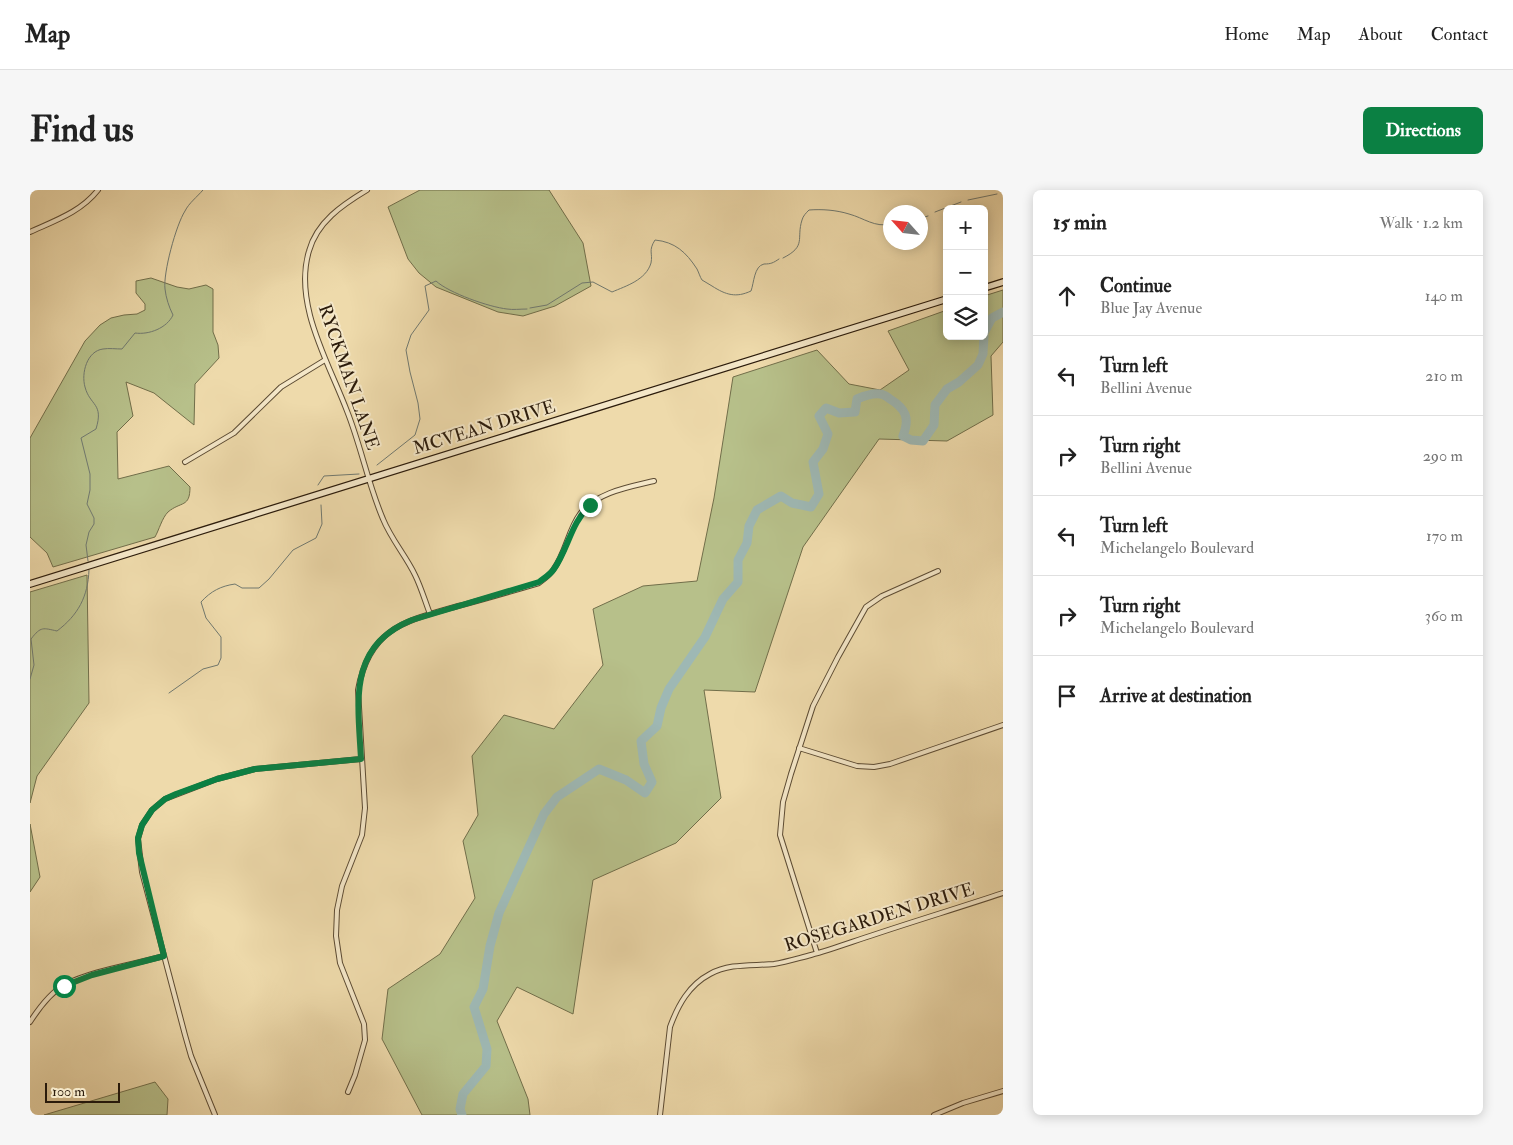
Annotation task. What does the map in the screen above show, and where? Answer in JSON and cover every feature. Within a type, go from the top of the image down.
[{"type":"main road","points":[[988,287],[1003,282]]},
{"type":"main road","name":"MCVEAN DRIVE","points":[[30,584],[943,300]]},
{"type":"street","points":[[30,232],[73,212],[92,199],[98,190]]},
{"type":"street","name":"RYCKMAN LANE","points":[[367,190],[345,204],[325,221],[314,237],[308,251],[305,286],[310,314],[325,360],[348,411],[368,479],[383,520],[415,574],[430,614]]},
{"type":"street","points":[[185,462],[234,433],[280,388],[325,360]]},
{"type":"street","points":[[348,1092],[365,1040],[364,1024],[340,963],[336,936],[337,910],[342,886],[362,835],[365,808],[358,690],[366,661],[380,641],[400,625],[430,614],[539,582],[553,571],[580,514],[590,505],[620,490],[654,481]]},
{"type":"street","points":[[817,953],[780,835],[783,802],[799,748],[813,706],[846,641],[866,607],[882,596],[938,570]]},
{"type":"street","points":[[799,748],[857,766],[874,767],[890,764],[1003,726]]},
{"type":"street","points":[[215,1115],[189,1049],[164,956],[139,853],[138,838],[142,825],[152,810],[165,799],[217,779],[255,769],[361,759]]},
{"type":"street","name":"ROSEGARDEN DRIVE","points":[[660,1115],[670,1027],[680,1003],[699,981],[720,969],[746,965],[774,964],[817,953],[1003,893]]},
{"type":"street","points":[[30,1022],[48,998],[64,986],[92,975],[164,956]]},
{"type":"street","points":[[934,1115],[1003,1090]]},
{"type":"green space","points":[[420,190],[549,190],[583,243],[591,286],[555,306],[523,316],[498,312],[436,287],[419,273],[408,259],[388,207]]},
{"type":"green space","points":[[151,278],[177,287],[189,289],[206,285],[213,289],[213,332],[218,345],[219,358],[195,384],[194,425],[154,393],[126,382],[133,416],[117,432],[118,479],[169,466],[190,487],[190,494],[184,503],[168,512],[155,537],[53,567],[47,553],[30,537],[30,438],[85,341],[100,325],[111,318],[137,314],[145,310],[145,304],[136,293],[136,281]]},
{"type":"green space","points":[[1003,290],[1003,342],[991,356],[993,415],[947,441],[879,439],[803,547],[755,692],[704,690],[721,798],[676,843],[593,880],[573,1014],[517,987],[497,1021],[528,1099],[530,1115],[422,1115],[382,1039],[388,989],[440,954],[475,898],[463,841],[478,815],[472,756],[504,715],[554,729],[603,665],[593,609],[643,586],[697,581],[714,498],[733,377],[817,350],[849,384],[880,390],[909,370],[888,331],[943,311],[943,340],[988,340],[988,295]]},
{"type":"green space","points":[[87,575],[89,703],[37,776],[30,803],[30,592]]},
{"type":"green space","points":[[30,824],[40,877],[30,892]]},
{"type":"green space","points":[[155,1082],[168,1099],[167,1115],[44,1115]]},
{"type":"waterway","points":[[88,561],[86,545],[89,532],[94,524],[94,518],[87,504],[90,490],[90,474],[81,438],[96,429],[98,414],[85,387],[84,375],[86,364],[89,358],[97,351],[122,349],[135,333],[152,332],[170,320],[173,315],[167,299],[165,282],[171,249],[181,218],[203,190]]},
{"type":"waterway","points":[[968,200],[997,194]]},
{"type":"waterway","points":[[935,212],[961,202]]},
{"type":"waterway","points":[[783,258],[798,246],[802,220],[809,210],[839,212],[883,225]]},
{"type":"waterway","points":[[530,308],[547,305],[582,283],[593,282],[612,292],[635,282],[645,274],[651,263],[651,249],[655,240],[668,243],[684,253],[693,263],[702,280],[722,292],[736,295],[751,291],[755,275],[761,265],[772,263],[779,259]]},
{"type":"waterway","points":[[377,465],[415,435],[420,419],[406,350],[411,335],[429,310],[425,286],[436,281],[459,295],[499,308],[527,309]]},
{"type":"waterway","points":[[988,326],[992,318],[1003,312]]},
{"type":"waterway","points":[[462,1115],[460,1109],[463,1094],[486,1066],[487,1049],[474,1007],[483,989],[490,946],[499,913],[544,814],[557,797],[599,769],[626,780],[645,793],[652,782],[644,764],[641,741],[657,726],[661,708],[669,689],[705,637],[723,599],[738,582],[738,560],[747,543],[749,526],[757,510],[781,496],[792,503],[811,507],[819,494],[813,462],[823,449],[828,434],[819,416],[826,408],[839,413],[855,412],[857,399],[871,394],[883,394],[900,406],[905,414],[906,424],[903,436],[911,440],[923,441],[934,425],[935,405],[947,389],[959,382],[978,365],[983,354],[984,340]]},
{"type":"waterway","points":[[318,485],[324,476],[359,474]]},
{"type":"waterway","points":[[169,693],[203,669],[218,665],[221,658],[221,637],[206,618],[201,602],[212,592],[230,585],[235,584],[242,588],[259,588],[293,550],[316,538],[322,524],[321,505]]},
{"type":"waterway","points":[[30,679],[34,665],[31,639],[42,629],[57,631],[71,619],[87,589],[89,570]]},
{"type":"route","points":[[64,986],[92,975],[164,956],[142,872],[139,853],[138,838],[142,825],[152,810],[165,799],[184,791],[217,779],[255,769],[361,759],[358,690],[362,670],[368,656],[380,641],[400,625],[412,620],[539,582],[553,571],[580,514],[590,505]]}]
